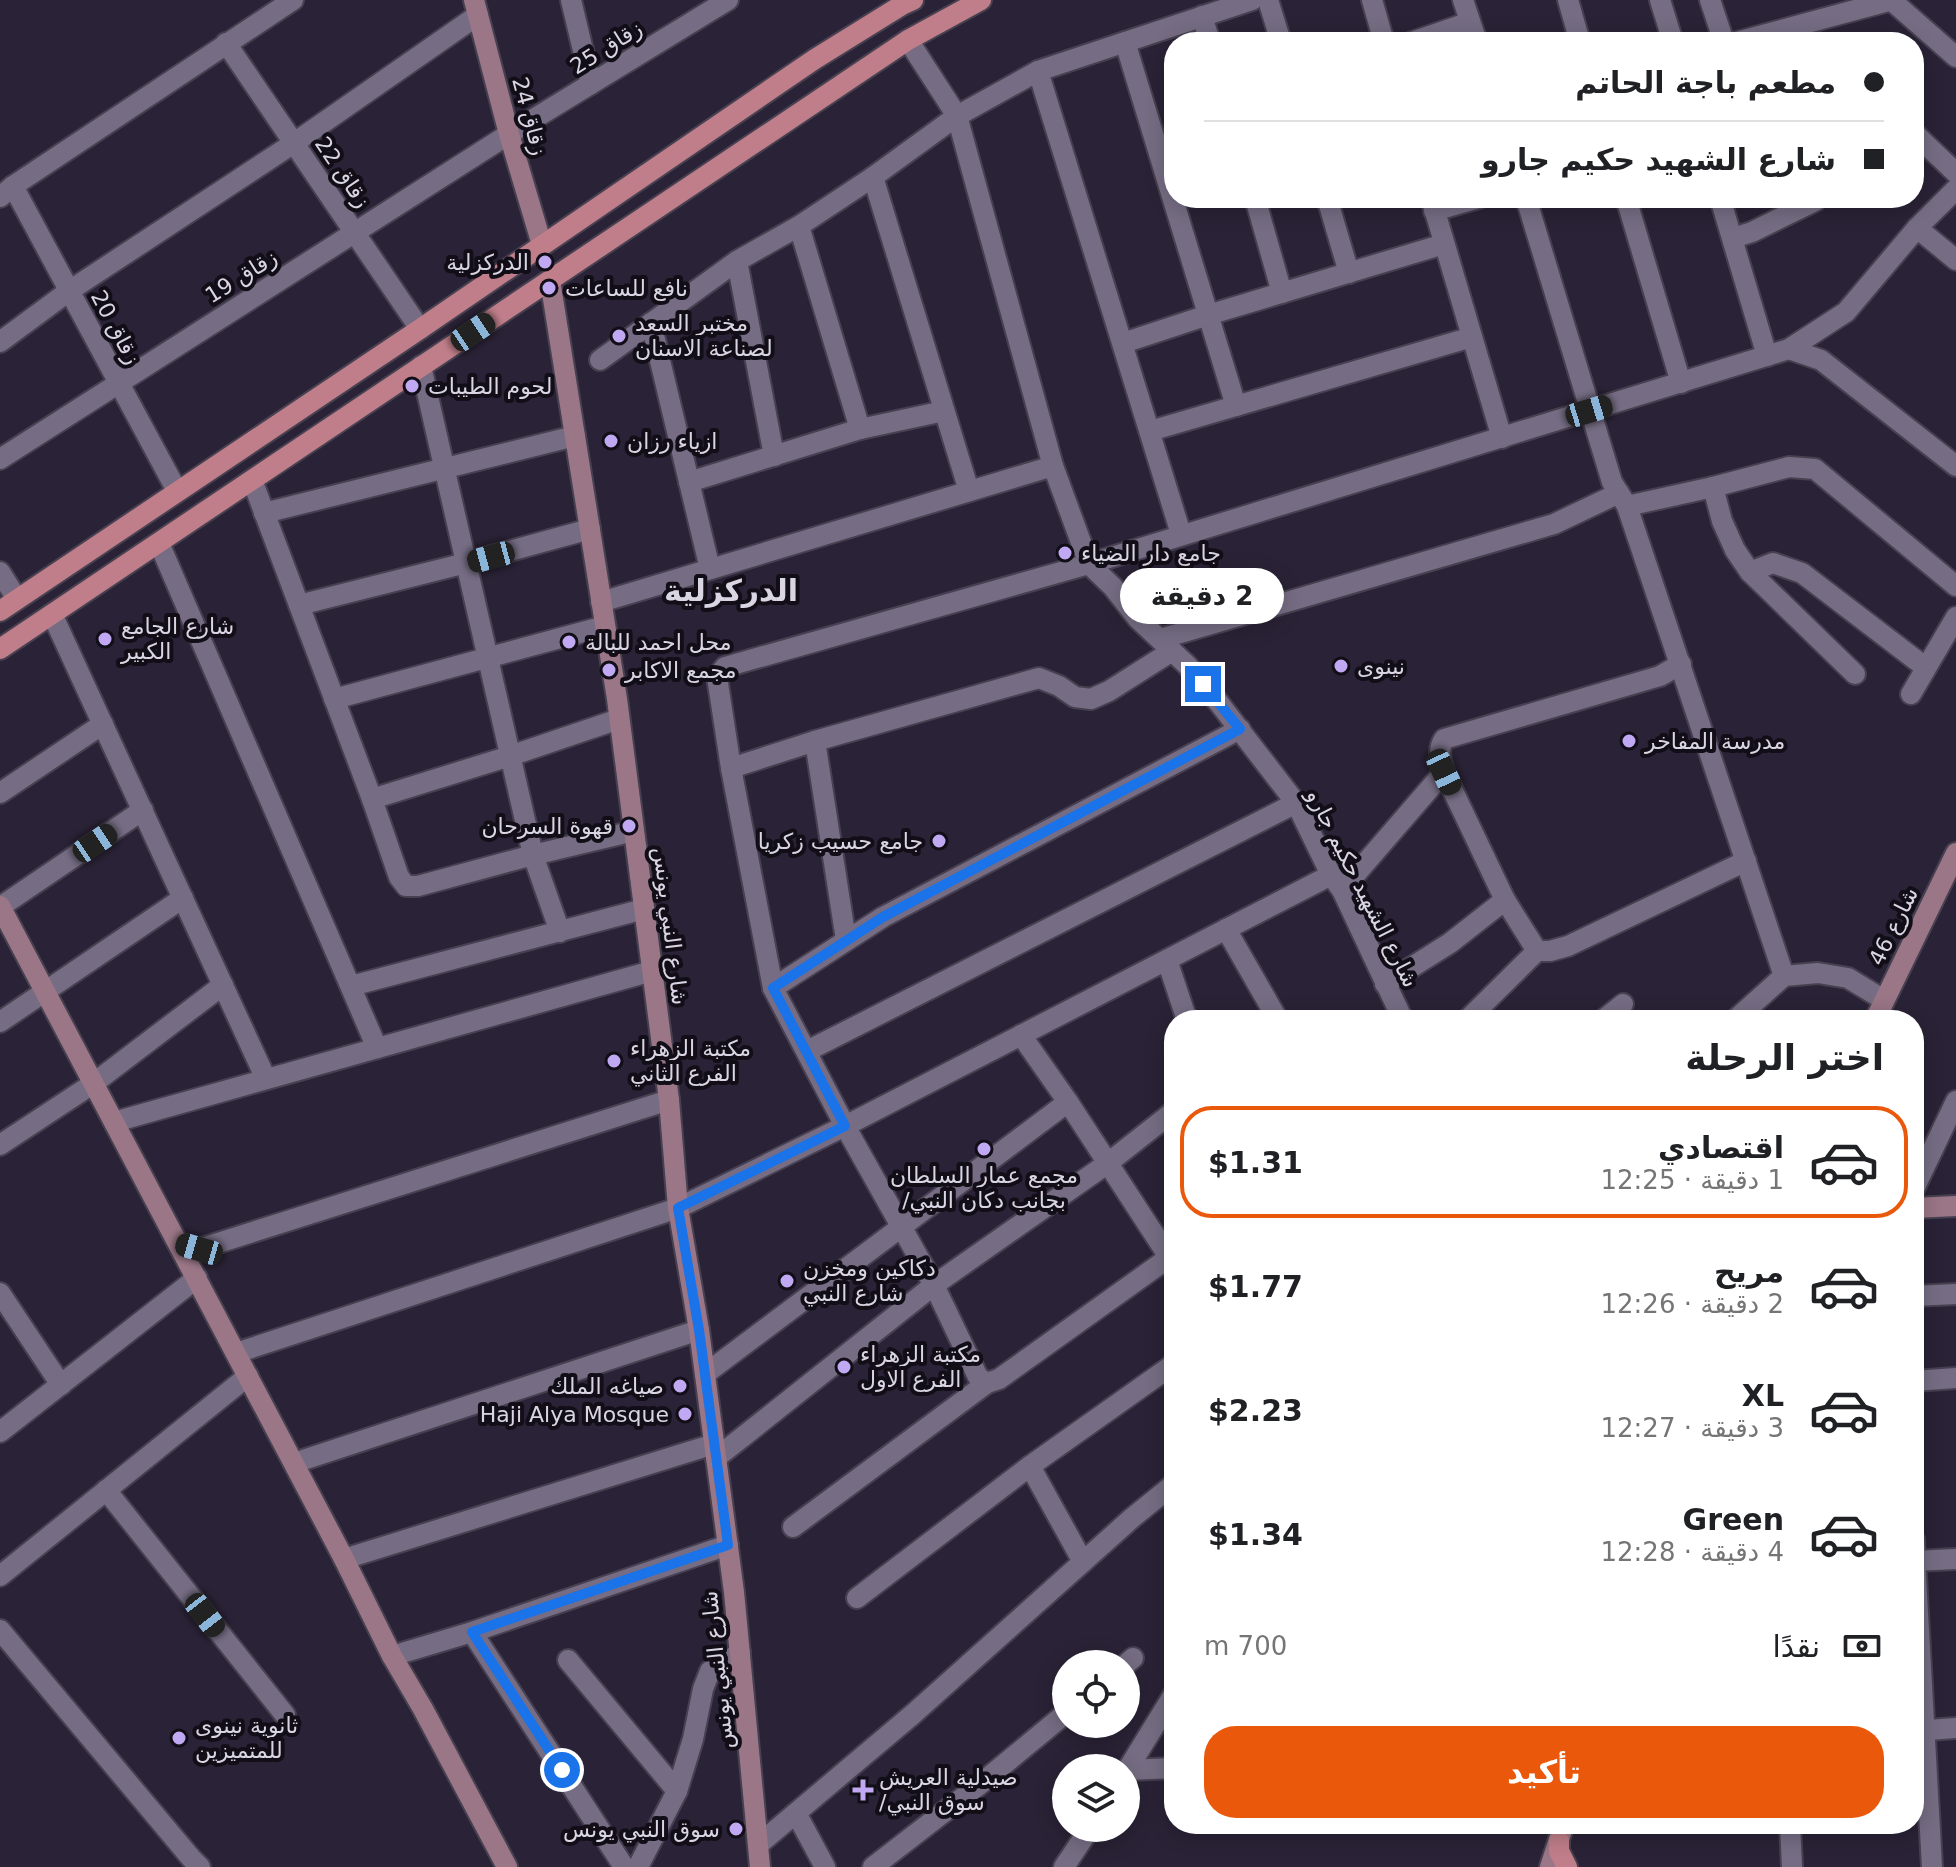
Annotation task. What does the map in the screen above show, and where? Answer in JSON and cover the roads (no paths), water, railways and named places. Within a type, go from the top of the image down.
[{"type":"main road","points":[[0,649],[908,40],[981,0]]},
{"type":"main road","points":[[8,605],[815,59],[905,2]]},
{"type":"main road","points":[[1562,1834],[1559,1851],[1567,1867]]},
{"type":"street","points":[[7,191],[293,0]]},
{"type":"street","points":[[571,0],[591,84]]},
{"type":"street","name":"زقاق 25","points":[[509,134],[728,0]]},
{"type":"street","points":[[600,360],[737,261],[799,226],[957,116],[1038,71],[1252,0]]},
{"type":"street","points":[[1268,0],[1278,32]]},
{"type":"street","points":[[1372,0],[1381,32]]},
{"type":"street","points":[[1463,0],[1474,32]]},
{"type":"street","points":[[1568,0],[1577,32]]},
{"type":"street","points":[[1660,0],[1670,32]]},
{"type":"street","points":[[1710,0],[1721,32]]},
{"type":"street","points":[[1786,32],[1891,0],[1956,57]]},
{"type":"street","points":[[0,342],[69,291],[294,143],[476,8]]},
{"type":"street","name":"زقاق 24","points":[[476,8],[542,245]]},
{"type":"street","points":[[1202,16],[1207,32]]},
{"type":"street","points":[[908,40],[957,116],[1053,466],[1089,564]]},
{"type":"street","points":[[1125,42],[1164,170]]},
{"type":"street","name":"زقاق 22","points":[[226,43],[420,329]]},
{"type":"street","points":[[1038,71],[1181,534]]},
{"type":"street","name":"زقاق 19","points":[[0,459],[509,134]]},
{"type":"street","points":[[1924,143],[1956,173]]},
{"type":"street","points":[[873,177],[969,491]]},
{"type":"street","points":[[987,1383],[978,1377],[934,1285],[845,1126],[773,988],[717,677],[725,667],[1089,564],[1789,349],[1846,312],[1917,228],[1956,189]]},
{"type":"street","name":"زقاق 20","points":[[7,191],[69,291],[177,491]]},
{"type":"street","points":[[1175,208],[1236,406]]},
{"type":"street","points":[[1258,208],[1282,293]]},
{"type":"street","points":[[1330,208],[1349,273]]},
{"type":"street","points":[[1433,208],[1502,438]]},
{"type":"street","points":[[1529,208],[1612,482],[1623,500],[1681,664],[1784,976]]},
{"type":"street","points":[[1629,208],[1681,383]]},
{"type":"street","points":[[1723,208],[1767,356]]},
{"type":"street","points":[[1733,238],[1752,232],[1798,208]]},
{"type":"street","points":[[799,226],[860,429]]},
{"type":"street","points":[[1917,228],[1956,260]]},
{"type":"street","points":[[1123,343],[1444,244]]},
{"type":"street","points":[[737,261],[774,456]]},
{"type":"street","name":"شارع النبي يونس","points":[[550,280],[634,831],[669,1100],[678,1208],[699,1330],[728,1545],[760,1867]]},
{"type":"street","points":[[651,323],[710,569]]},
{"type":"street","points":[[1150,431],[1472,337]]},
{"type":"street","points":[[1789,349],[1821,360],[1956,466]]},
{"type":"street","points":[[421,366],[533,855],[560,932]]},
{"type":"street","points":[[689,482],[860,429],[944,411]]},
{"type":"street","points":[[264,513],[575,436]]},
{"type":"street","points":[[601,602],[1053,466]]},
{"type":"street","points":[[731,768],[1039,678],[1075,697],[1091,699],[1109,691],[1166,645],[1623,500],[1713,487],[1789,467],[1815,469],[1956,586]]},
{"type":"street","points":[[252,480],[399,877],[406,886],[418,886],[634,831]]},
{"type":"street","points":[[1713,487],[1722,521],[1735,550],[1750,572],[1855,674]]},
{"type":"street","points":[[299,605],[590,529]]},
{"type":"street","points":[[159,543],[377,1048]]},
{"type":"street","points":[[1750,572],[1773,563],[1802,573],[1925,667]]},
{"type":"street","name":"شارع الشهيد حكيم جارو","points":[[1089,564],[1113,587],[1138,619],[1187,665],[1296,803],[1398,1010]]},
{"type":"street","points":[[0,572],[8,605]]},
{"type":"street","points":[[52,614],[266,1079]]},
{"type":"street","points":[[1911,694],[1956,617]]},
{"type":"street","points":[[334,699],[605,626]]},
{"type":"street","points":[[1537,951],[1505,900],[1444,772],[1440,745],[1444,739],[1660,676],[1681,664]]},
{"type":"street","points":[[372,799],[619,719]]},
{"type":"street","points":[[0,793],[103,724]]},
{"type":"street","points":[[773,988],[883,917],[1240,729]]},
{"type":"street","points":[[815,741],[846,940]]},
{"type":"street","points":[[236,1353],[678,1208],[845,1126],[1226,929],[1336,883],[1444,772]]},
{"type":"street","points":[[807,1051],[1296,803]]},
{"type":"street","points":[[143,810],[0,907],[294,1463],[392,1656],[507,1867]]},
{"type":"street","name":"شارع 46","points":[[1880,1010],[1956,853]]},
{"type":"street","points":[[1477,1010],[1537,951],[1568,946],[1746,861]]},
{"type":"street","points":[[0,1022],[183,898]]},
{"type":"street","points":[[1385,984],[1450,943],[1505,900]]},
{"type":"street","points":[[351,986],[644,909]]},
{"type":"street","points":[[1226,929],[1272,1010]]},
{"type":"street","points":[[1167,960],[1184,1010]]},
{"type":"street","points":[[114,1122],[652,971]]},
{"type":"street","points":[[1746,1010],[1784,976],[1818,973],[1848,978],[1884,1000]]},
{"type":"street","points":[[0,1145],[94,1083],[223,985]]},
{"type":"street","points":[[1616,1010],[1623,1004]]},
{"type":"street","points":[[1021,1035],[1164,1244]]},
{"type":"street","points":[[178,1243],[199,1249],[669,1100]]},
{"type":"street","points":[[705,1374],[1068,1102]]},
{"type":"street","points":[[1924,1169],[1955,1107]]},
{"type":"street","points":[[344,1559],[715,1451],[934,1285],[1108,1163],[1164,1119]]},
{"type":"street","points":[[1924,1208],[1956,1206]]},
{"type":"street","points":[[793,1527],[987,1383],[999,1379],[1047,1346],[1164,1261]]},
{"type":"street","points":[[0,1432],[197,1278]]},
{"type":"street","points":[[0,1293],[61,1385]]},
{"type":"street","points":[[1924,1296],[1956,1294]]},
{"type":"street","points":[[294,1463],[699,1330]]},
{"type":"street","points":[[857,1598],[1030,1466],[1164,1371]]},
{"type":"street","points":[[0,1576],[248,1376]]},
{"type":"street","points":[[1924,1380],[1956,1378]]},
{"type":"street","points":[[1030,1466],[1083,1562]]},
{"type":"street","points":[[106,1490],[285,1715]]},
{"type":"street","points":[[759,1844],[912,1715],[1164,1492]]},
{"type":"street","points":[[392,1656],[728,1545]]},
{"type":"street","points":[[1924,1561],[1956,1559]]},
{"type":"street","points":[[0,1630],[200,1867]]},
{"type":"street","points":[[472,1632],[624,1867]]},
{"type":"street","points":[[638,1867],[677,1791],[710,1671],[740,1653]]},
{"type":"street","points":[[568,1660],[677,1791]]},
{"type":"street","points":[[1137,1754],[1164,1710]]},
{"type":"street","points":[[873,1867],[1052,1725]]},
{"type":"street","points":[[1924,1730],[1956,1728]]},
{"type":"street","points":[[1140,1770],[1164,1769]]},
{"type":"street","points":[[1924,1783],[1932,1867]]},
{"type":"street","points":[[796,1813],[825,1867]]},
{"type":"street","points":[[1550,1867],[1561,1834]]},
{"type":"street","points":[[1790,1834],[1792,1867]]},
{"type":"street","points":[[1064,1867],[1081,1842]]},
{"type":"place","name":"الدركزلية","points":[[545,262]]},
{"type":"place","name":"نافع للساعات","points":[[549,288]]},
{"type":"place","name":"مختبر السعد لصناعة الاسنان","points":[[619,336]]},
{"type":"place","name":"لحوم الطيبات","points":[[412,386]]},
{"type":"place","name":"ازياء رزان","points":[[611,441]]},
{"type":"place","name":"جامع دار الضياء","points":[[1065,553]]},
{"type":"place","name":"شارع الجامع الكبير","points":[[105,639]]},
{"type":"place","name":"محل احمد للبالة","points":[[569,642]]},
{"type":"place","name":"نينوى","points":[[1341,666]]},
{"type":"place","name":"مجمع الاكابر","points":[[609,670]]},
{"type":"place","name":"مدرسة المفاخر","points":[[1629,741]]},
{"type":"place","name":"قهوة السرحان","points":[[629,826]]},
{"type":"place","name":"جامع حسيب زكريا","points":[[939,841]]},
{"type":"place","name":"مكتبة الزهراء الفرع الثاني","points":[[614,1061]]},
{"type":"place","name":"مجمع عمار السلطان /بجانب دكان النبي","points":[[984,1149]]},
{"type":"place","name":"دكاكين ومخزن شارع النبي","points":[[787,1281]]},
{"type":"place","name":"مكتبة الزهراء الفرع الاول","points":[[844,1367]]},
{"type":"place","name":"صياغه الملك","points":[[680,1386]]},
{"type":"place","name":"Haji Alya Mosque","points":[[685,1414]]},
{"type":"place","name":"ثانوية نينوى للمتميزين","points":[[179,1738]]},
{"type":"place","name":"صيدلية العريش /سوق النبي","points":[[863,1790]]},
{"type":"place","name":"سوق النبي يونس","points":[[736,1829]]},
{"type":"district","name":"الدركزلية","points":[[731,591]]}]
